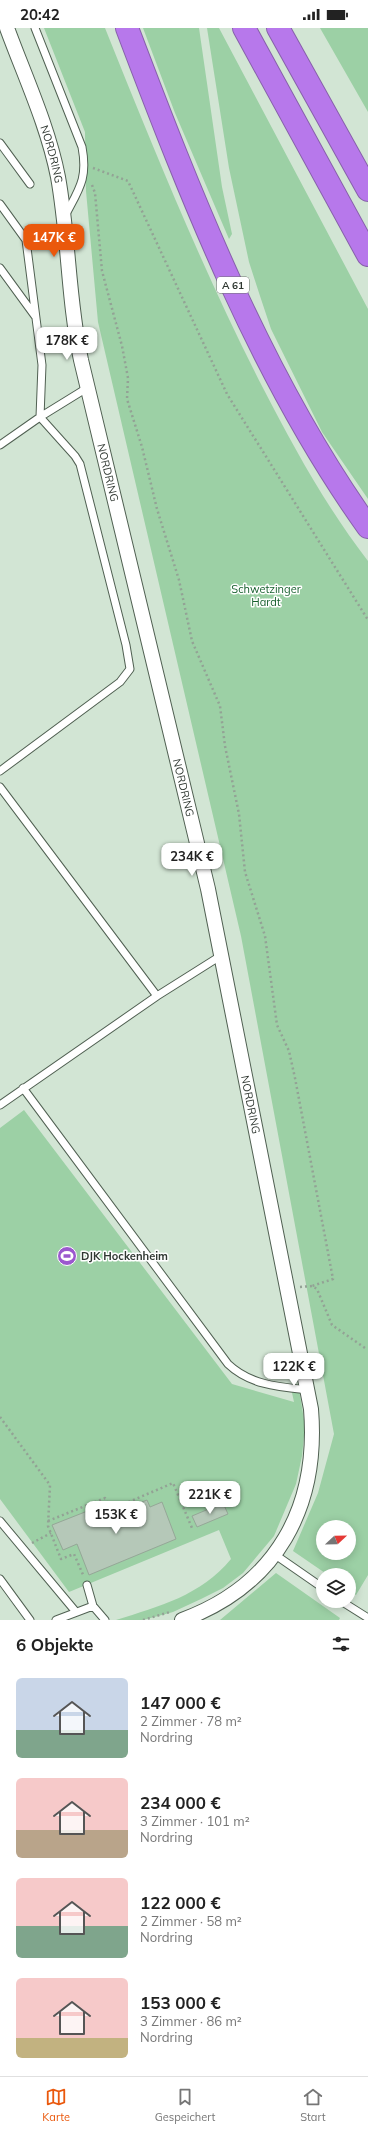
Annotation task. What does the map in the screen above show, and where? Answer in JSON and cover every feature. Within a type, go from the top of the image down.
[{"type":"highway","name":"A 61","points":[[126,28],[194,199],[256,334],[282,387],[342,492],[368,527]]},
{"type":"highway","points":[[244,28],[368,255]]},
{"type":"highway","points":[[278,28],[368,190]]},
{"type":"highway","points":[[336,134],[368,173]]},
{"type":"street","name":"NORDRING","points":[[7,28],[48,139],[57,176],[64,219],[73,318],[87,388],[181,772],[222,954],[308,1390],[313,1442],[306,1487],[292,1525],[274,1554],[257,1574],[226,1599],[177,1616]]},
{"type":"lane","points":[[35,28],[82,147],[85,166],[81,188],[64,219]]},
{"type":"lane","points":[[0,143],[30,184]]},
{"type":"lane","points":[[0,204],[26,240],[42,365],[40,417],[75,456],[80,464],[126,645],[130,669],[120,682],[0,771]]},
{"type":"lane","points":[[0,268],[36,318]]},
{"type":"lane","points":[[0,446],[40,417],[87,388]]},
{"type":"lane","points":[[0,787],[157,996]]},
{"type":"lane","points":[[0,1105],[157,996],[222,954]]},
{"type":"lane","points":[[23,1088],[228,1364],[237,1373],[254,1382],[308,1390]]},
{"type":"lane","points":[[0,1520],[76,1612]]},
{"type":"lane","points":[[274,1554],[316,1583]]},
{"type":"lane","points":[[0,1579],[30,1620]]},
{"type":"lane","points":[[87,1584],[93,1606],[105,1620]]},
{"type":"lane","points":[[56,1620],[93,1606]]},
{"type":"lane","points":[[352,1608],[368,1618]]},
{"type":"path","points":[[85,166],[128,181],[227,394],[368,620]]},
{"type":"path","points":[[85,166],[95,193],[102,271],[122,346],[128,378],[127,399],[142,447],[156,509],[179,580],[192,641],[220,706],[225,746],[240,820],[245,872],[265,936],[277,1026],[288,1051],[306,1131],[333,1279],[312,1286],[288,1289]]},
{"type":"path","points":[[312,1286],[321,1296],[332,1325],[365,1348]]},
{"type":"path","points":[[0,1417],[50,1485],[48,1521],[51,1533],[61,1558],[74,1554],[87,1584]]},
{"type":"path","points":[[110,1510],[173,1483],[192,1528]]},
{"type":"path","points":[[48,1521],[105,1498],[112,1514]]},
{"type":"path","points":[[32,1543],[51,1533]]},
{"type":"path","points":[[143,1620],[177,1616]]},
{"type":"green space","name":"Schwetzinger Hardt","points":[[44,28],[105,28],[180,210],[241,344],[299,455],[325,499],[368,561],[368,1575],[356,1595],[356,1568],[318,1568],[293,1551],[318,1493],[334,1434],[241,936],[98,322],[86,191],[85,132]]},
{"type":"green space","points":[[143,28],[199,28],[222,187],[232,234],[229,239],[175,113]]},
{"type":"green space","points":[[207,28],[219,28],[368,309],[368,499],[322,432],[271,329],[249,262],[229,168]]},
{"type":"green space","points":[[320,28],[368,28],[368,112]]},
{"type":"green space","name":"DJK Hockenheim","points":[[24,1110],[232,1384],[294,1402],[291,1388],[299,1389],[305,1426],[302,1456],[296,1484],[274,1536],[243,1573],[223,1588],[173,1612],[143,1620],[116,1620],[164,1604],[193,1591],[219,1572],[231,1559],[219,1530],[69,1592],[0,1499],[0,1128]]},
{"type":"green space","points":[[276,1573],[316,1601],[316,1608],[326,1608],[340,1618],[339,1620],[220,1620]]},
{"type":"building","points":[[147,1500],[150,1507],[162,1502],[176,1539],[89,1575],[77,1544],[63,1550],[52,1525],[90,1510],[95,1521]]},
{"type":"building","points":[[223,1503],[228,1514],[197,1527],[192,1516]]},
{"type":"place","name":"DJK Hockenheim","points":[[67,1256]]}]
